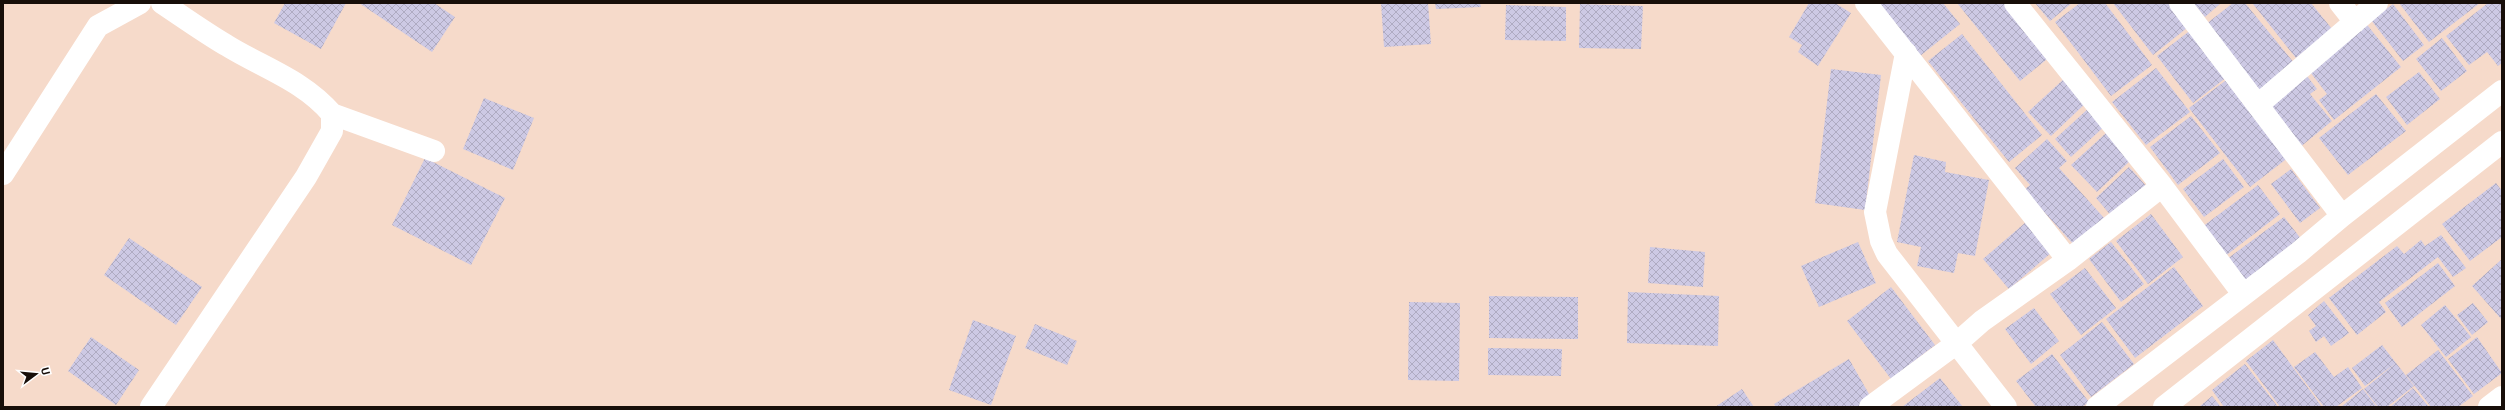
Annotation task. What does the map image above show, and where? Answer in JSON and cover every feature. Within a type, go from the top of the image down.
[{"type":"street","points":[[3,174],[98,26],[140,3]]},
{"type":"street","points":[[162,3],[226,46],[286,77],[318,98],[332,114],[434,151]]},
{"type":"street","points":[[1866,3],[2068,260]]},
{"type":"street","points":[[2015,3],[2162,186],[2243,294]]},
{"type":"street","points":[[2180,3],[2259,104],[2342,216]]},
{"type":"street","points":[[2340,3],[2355,22]]},
{"type":"street","points":[[2259,104],[2377,3]]},
{"type":"street","points":[[1906,53],[1875,212],[1881,241],[1886,254],[2006,407]]},
{"type":"street","points":[[2097,407],[2298,253],[2342,216],[2502,91]]},
{"type":"street","points":[[151,407],[306,177],[332,131],[332,114]]},
{"type":"street","points":[[2164,407],[2502,142]]},
{"type":"street","points":[[1870,407],[1957,343],[1982,321],[2068,260],[2162,186]]},
{"type":"street","points":[[2489,407],[2502,397]]},
{"type":"building","points":[[285,3],[346,3],[321,49],[274,23]]},
{"type":"building","points":[[359,3],[434,3],[455,17],[432,52]]},
{"type":"building","points":[[1381,3],[1428,3],[1431,44],[1384,47]]},
{"type":"building","points":[[1435,3],[1480,3],[1481,7],[1436,9]]},
{"type":"building","points":[[1809,3],[1835,3],[1851,13],[1818,66],[1798,52],[1802,45],[1789,37]]},
{"type":"building","points":[[1878,3],[1943,3],[1960,24],[1920,56]]},
{"type":"building","points":[[1957,3],[2008,3],[2051,56],[2020,81]]},
{"type":"building","points":[[2035,3],[2072,3],[2050,21]]},
{"type":"building","points":[[2080,3],[2105,3],[2152,65],[2111,96],[2055,22]]},
{"type":"building","points":[[2113,3],[2168,3],[2187,28],[2153,55]]},
{"type":"building","points":[[2193,3],[2221,3],[2205,17]]},
{"type":"building","points":[[2233,3],[2245,3],[2295,64],[2256,96],[2201,28]]},
{"type":"building","points":[[2311,3],[2332,29],[2296,58],[2253,4]]},
{"type":"building","points":[[2399,3],[2480,3],[2429,42]]},
{"type":"building","points":[[2488,3],[2502,3],[2502,63],[2498,66],[2487,52],[2469,65],[2446,36]]},
{"type":"building","points":[[1580,4],[1643,6],[1641,49],[1579,48]]},
{"type":"building","points":[[2393,4],[2424,45],[2403,61],[2371,20]]},
{"type":"building","points":[[1506,5],[1566,7],[1566,41],[1505,40]]},
{"type":"building","points":[[2364,21],[2401,67],[2334,120],[2319,100],[2327,94],[2307,68]]},
{"type":"building","points":[[2192,29],[2227,77],[2193,103],[2157,56]]},
{"type":"building","points":[[1962,34],[2042,135],[2009,162],[1928,61]]},
{"type":"building","points":[[2442,38],[2467,71],[2441,91],[2416,59]]},
{"type":"building","points":[[2156,68],[2190,112],[2146,145],[2112,102]]},
{"type":"building","points":[[1831,69],[1881,75],[1865,210],[1815,203]]},
{"type":"building","points":[[2304,72],[2317,89],[2310,94],[2332,121],[2299,148],[2264,105]]},
{"type":"building","points":[[2419,72],[2440,99],[2407,125],[2386,97]]},
{"type":"building","points":[[2066,77],[2088,101],[2051,136],[2028,112]]},
{"type":"building","points":[[2229,78],[2289,157],[2250,187],[2189,108]]},
{"type":"building","points":[[2376,94],[2406,131],[2348,175],[2319,138]]},
{"type":"building","points":[[484,98],[534,118],[513,170],[463,149]]},
{"type":"building","points":[[2090,107],[2106,125],[2071,157],[2055,139]]},
{"type":"building","points":[[2191,116],[2220,153],[2178,185],[2150,147]]},
{"type":"building","points":[[2106,133],[2131,160],[2097,192],[2071,165]]},
{"type":"building","points":[[2047,139],[2067,161],[2059,168],[2105,219],[2076,247],[2024,190],[2030,185],[2015,168]]},
{"type":"building","points":[[1914,155],[1946,162],[1945,172],[1989,180],[1975,256],[1958,253],[1954,273],[1917,266],[1921,247],[1897,242]]},
{"type":"building","points":[[425,158],[505,198],[471,265],[392,225]]},
{"type":"building","points":[[2223,159],[2244,187],[2204,217],[2183,189]]},
{"type":"building","points":[[2129,167],[2148,188],[2114,219],[2096,198]]},
{"type":"building","points":[[2291,169],[2320,208],[2300,223],[2271,184]]},
{"type":"building","points":[[2496,183],[2502,191],[2502,237],[2470,261],[2442,224]]},
{"type":"building","points":[[2258,185],[2280,214],[2224,257],[2202,227]]},
{"type":"building","points":[[2151,214],[2183,257],[2148,284],[2116,241]]},
{"type":"building","points":[[2284,217],[2305,244],[2248,287],[2227,259]]},
{"type":"building","points":[[2026,222],[2052,252],[2009,289],[1983,259]]},
{"type":"building","points":[[2441,235],[2466,268],[2453,277],[2438,257],[2379,302],[2386,312],[2357,335],[2329,298],[2397,246],[2404,254],[2421,240],[2425,246]]},
{"type":"building","points":[[129,238],[202,287],[176,325],[104,275]]},
{"type":"building","points":[[1858,242],[1876,283],[1819,307],[1801,266]]},
{"type":"building","points":[[2111,242],[2144,284],[2121,302],[2089,259]]},
{"type":"building","points":[[1650,247],[1705,252],[1703,287],[1648,283]]},
{"type":"building","points":[[2502,259],[2502,320],[2472,286]]},
{"type":"building","points":[[2438,263],[2455,286],[2402,327],[2385,303]]},
{"type":"building","points":[[2174,267],[2203,306],[2135,358],[2106,319]]},
{"type":"building","points":[[2085,268],[2116,308],[2081,335],[2050,294]]},
{"type":"building","points":[[1891,287],[1935,345],[1891,379],[1847,321]]},
{"type":"building","points":[[1628,292],[1719,296],[1718,346],[1627,343]]},
{"type":"building","points":[[1489,296],[1578,297],[1578,339],[1489,338]]},
{"type":"building","points":[[2324,301],[2349,333],[2331,346],[2324,336],[2316,342],[2309,331],[2316,326],[2308,315]]},
{"type":"building","points":[[1409,302],[1460,303],[1459,381],[1408,380]]},
{"type":"building","points":[[2473,303],[2488,322],[2472,335],[2457,315]]},
{"type":"building","points":[[2445,305],[2471,337],[2446,357],[2421,325]]},
{"type":"building","points":[[2034,308],[2059,341],[2031,364],[2005,329]]},
{"type":"building","points":[[973,320],[1016,336],[991,405],[949,390]]},
{"type":"building","points":[[2102,322],[2134,364],[2091,397],[2060,355]]},
{"type":"building","points":[[1035,324],[1077,341],[1067,365],[1025,348]]},
{"type":"building","points":[[91,337],[139,370],[116,405],[68,371]]},
{"type":"building","points":[[2477,337],[2502,373],[2474,394],[2448,359]]},
{"type":"building","points":[[2273,340],[2322,407],[2280,407],[2246,361]]},
{"type":"building","points":[[2382,345],[2396,363],[2365,386],[2352,368]]},
{"type":"building","points":[[1488,348],[1562,349],[1561,376],[1488,375]]},
{"type":"building","points":[[2438,350],[2473,396],[2458,407],[2431,407],[2406,375]]},
{"type":"building","points":[[2315,352],[2334,377],[2348,367],[2362,388],[2336,407],[2324,407],[2294,367]]},
{"type":"building","points":[[2052,354],[2089,402],[2082,407],[2036,407],[2016,381]]},
{"type":"building","points":[[1849,359],[1873,401],[1863,407],[1776,407],[1774,404]]},
{"type":"building","points":[[2396,363],[2414,386],[2387,407],[2378,407],[2364,389]]},
{"type":"building","points":[[2245,364],[2278,407],[2224,407],[2212,390]]},
{"type":"building","points":[[1940,378],[1963,407],[1902,407]]},
{"type":"building","points":[[2413,388],[2429,407],[2390,407]]},
{"type":"building","points":[[1742,389],[1754,407],[1715,407]]},
{"type":"building","points":[[2363,389],[2377,407],[2341,407]]},
{"type":"building","points":[[2212,396],[2221,407],[2199,407]]}]
